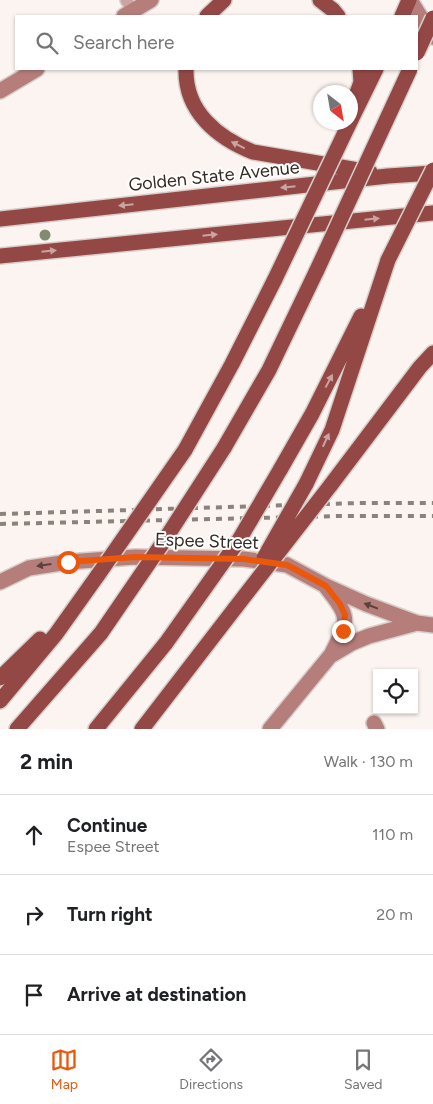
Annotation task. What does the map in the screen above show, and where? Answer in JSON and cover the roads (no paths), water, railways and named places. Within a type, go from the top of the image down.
[{"type":"highway","points":[[208,15],[224,0]]},
{"type":"highway","points":[[320,0],[337,15]]},
{"type":"highway","points":[[402,15],[410,0]]},
{"type":"highway","points":[[418,51],[433,18]]},
{"type":"highway","points":[[186,70],[189,88],[202,116],[224,138],[236,145],[253,152],[388,176]]},
{"type":"highway","points":[[358,90],[361,82],[360,70]]},
{"type":"highway","points":[[358,104],[375,70]]},
{"type":"highway","points":[[17,729],[101,632],[164,541],[224,448],[269,370],[410,70]]},
{"type":"highway","points":[[0,701],[98,575],[185,450],[232,364],[346,130]]},
{"type":"highway","points":[[96,729],[166,643],[238,540],[280,470],[345,350],[433,172]]},
{"type":"highway","name":"Golden State Avenue","points":[[0,219],[433,172]]},
{"type":"highway","points":[[0,256],[433,213]]},
{"type":"highway","points":[[236,607],[306,484],[332,430],[388,260]]},
{"type":"highway","points":[[142,729],[420,367],[433,353]]},
{"type":"highway","points":[[0,678],[53,632]]},
{"type":"street","points":[[128,9],[151,0]]},
{"type":"street","points":[[410,0],[433,37]]},
{"type":"street","points":[[0,91],[35,70]]},
{"type":"street","name":"Espee Street","points":[[0,582],[29,568],[68,562],[135,557],[252,560],[287,565],[326,586],[366,604],[417,623],[433,625]]},
{"type":"street","points":[[270,729],[330,656],[343,631],[345,615],[340,604],[326,586]]},
{"type":"street","points":[[330,656],[352,643],[369,636],[417,623]]},
{"type":"railway","points":[[0,514],[359,503],[433,503]]},
{"type":"railway","points":[[0,524],[341,516],[433,516]]}]
